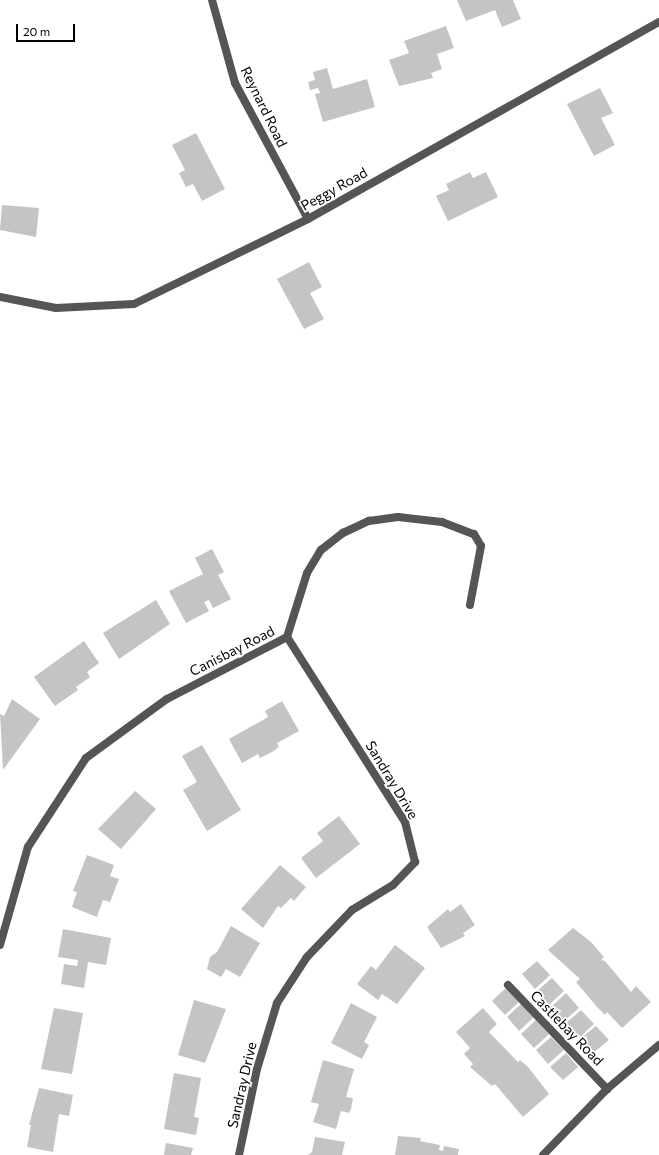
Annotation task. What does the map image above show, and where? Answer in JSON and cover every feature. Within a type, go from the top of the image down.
[{"type":"street","name":"Reynard Road","points":[[212,0],[235,82],[308,219]]},
{"type":"street","name":"Peggy Road","points":[[0,297],[56,308],[134,304],[308,219],[659,22]]},
{"type":"street","name":"Canisbay Road","points":[[0,945],[28,847],[86,758],[167,699],[287,637],[307,574],[321,550],[343,533],[369,521],[420,518],[474,534],[481,546],[470,605]]},
{"type":"street","name":"Sandray Drive","points":[[240,1155],[257,1069],[277,1003],[306,957],[352,910],[393,885],[415,862],[405,822],[287,637]]},
{"type":"street","name":"Castlebay Road","points":[[508,985],[607,1089]]},
{"type":"street","points":[[543,1155],[607,1089],[659,1045]]},
{"type":"building","points":[[457,0],[513,0],[521,19],[502,27],[495,10],[466,21]]},
{"type":"building","points":[[446,26],[454,48],[437,54],[442,69],[431,73],[433,78],[399,86],[389,60],[409,53],[404,41]]},
{"type":"building","points":[[327,68],[333,89],[367,79],[375,107],[323,122],[315,94],[320,93],[318,88],[310,90],[308,82],[315,80],[313,72]]},
{"type":"building","points":[[600,88],[613,113],[601,118],[615,145],[594,156],[567,104]]},
{"type":"building","points":[[196,133],[225,189],[202,201],[193,184],[186,187],[179,173],[185,170],[172,145]]},
{"type":"building","points":[[470,172],[473,178],[486,172],[498,197],[448,221],[436,196],[449,190],[446,184]]},
{"type":"building","points":[[2,205],[39,208],[36,237],[0,230]]},
{"type":"building","points":[[309,262],[322,287],[310,293],[324,319],[304,329],[277,279]]},
{"type":"building","points":[[212,549],[224,572],[218,575],[231,599],[213,608],[209,600],[204,602],[209,611],[186,623],[169,591],[203,574],[195,558]]},
{"type":"building","points":[[156,600],[170,624],[119,659],[103,633]]},
{"type":"building","points":[[84,641],[99,663],[87,672],[90,677],[76,687],[78,690],[55,706],[34,677]]},
{"type":"building","points":[[12,699],[40,719],[3,770],[0,714],[4,716]]},
{"type":"building","points":[[282,701],[299,731],[277,743],[279,747],[272,752],[260,758],[258,754],[242,763],[229,739],[268,717],[265,711]]},
{"type":"building","points":[[202,745],[241,810],[207,831],[183,790],[197,782],[182,756]]},
{"type":"building","points":[[135,791],[156,809],[121,849],[98,829]]},
{"type":"building","points":[[339,816],[360,844],[316,878],[301,858],[323,841],[317,833]]},
{"type":"building","points":[[87,855],[114,865],[110,876],[119,879],[110,902],[103,900],[97,917],[72,907],[77,892],[73,891]]},
{"type":"building","points":[[280,865],[306,887],[294,901],[291,898],[281,908],[278,906],[263,928],[241,909]]},
{"type":"building","points":[[461,904],[475,925],[463,933],[465,936],[441,948],[427,927],[448,909],[450,912]]},
{"type":"building","points":[[231,926],[260,943],[240,977],[226,969],[221,977],[207,969],[210,957],[217,952]]},
{"type":"building","points":[[573,928],[591,942],[604,957],[601,960],[605,961],[631,992],[636,986],[651,1002],[622,1028],[607,1012],[605,1015],[597,1007],[576,982],[580,979],[548,950]]},
{"type":"building","points":[[63,929],[111,938],[106,965],[88,962],[84,988],[61,984],[64,964],[77,966],[78,960],[58,957]]},
{"type":"building","points":[[395,945],[425,968],[397,1004],[382,994],[378,1000],[357,984],[371,966],[376,970]]},
{"type":"building","points":[[537,961],[550,975],[535,989],[522,974]]},
{"type":"building","points":[[552,978],[564,991],[549,1005],[537,991]]},
{"type":"building","points":[[507,987],[520,1001],[505,1015],[492,1001]]},
{"type":"building","points":[[566,993],[579,1008],[564,1021],[551,1007]]},
{"type":"building","points":[[194,1000],[226,1009],[205,1063],[178,1055]]},
{"type":"building","points":[[351,1003],[377,1017],[364,1042],[369,1045],[362,1059],[331,1043]]},
{"type":"building","points":[[522,1003],[534,1017],[519,1031],[507,1017]]},
{"type":"building","points":[[54,1008],[83,1013],[72,1074],[41,1069]]},
{"type":"building","points":[[483,1008],[497,1024],[489,1032],[518,1062],[520,1060],[528,1067],[549,1094],[523,1117],[495,1084],[492,1086],[470,1067],[473,1064],[464,1054],[470,1048],[456,1032]]},
{"type":"building","points":[[581,1010],[594,1024],[579,1038],[566,1023]]},
{"type":"building","points":[[536,1020],[549,1034],[534,1048],[521,1034]]},
{"type":"building","points":[[596,1026],[609,1040],[593,1053],[580,1039]]},
{"type":"building","points":[[551,1037],[564,1050],[548,1064],[536,1050]]},
{"type":"building","points":[[566,1053],[578,1067],[563,1080],[550,1067]]},
{"type":"building","points":[[323,1060],[354,1069],[346,1097],[353,1098],[351,1109],[349,1113],[341,1111],[336,1129],[313,1122],[319,1104],[311,1102]]},
{"type":"building","points":[[174,1073],[201,1078],[194,1117],[199,1118],[196,1135],[164,1129]]},
{"type":"building","points":[[39,1088],[73,1095],[69,1116],[59,1114],[53,1152],[27,1147],[31,1125],[29,1125]]},
{"type":"building","points":[[398,1136],[421,1138],[420,1141],[440,1145],[439,1150],[443,1151],[444,1146],[459,1149],[458,1155],[395,1155]]},
{"type":"building","points":[[315,1137],[345,1142],[342,1155],[308,1155],[312,1152]]},
{"type":"building","points":[[166,1143],[193,1148],[191,1155],[164,1155]]}]
